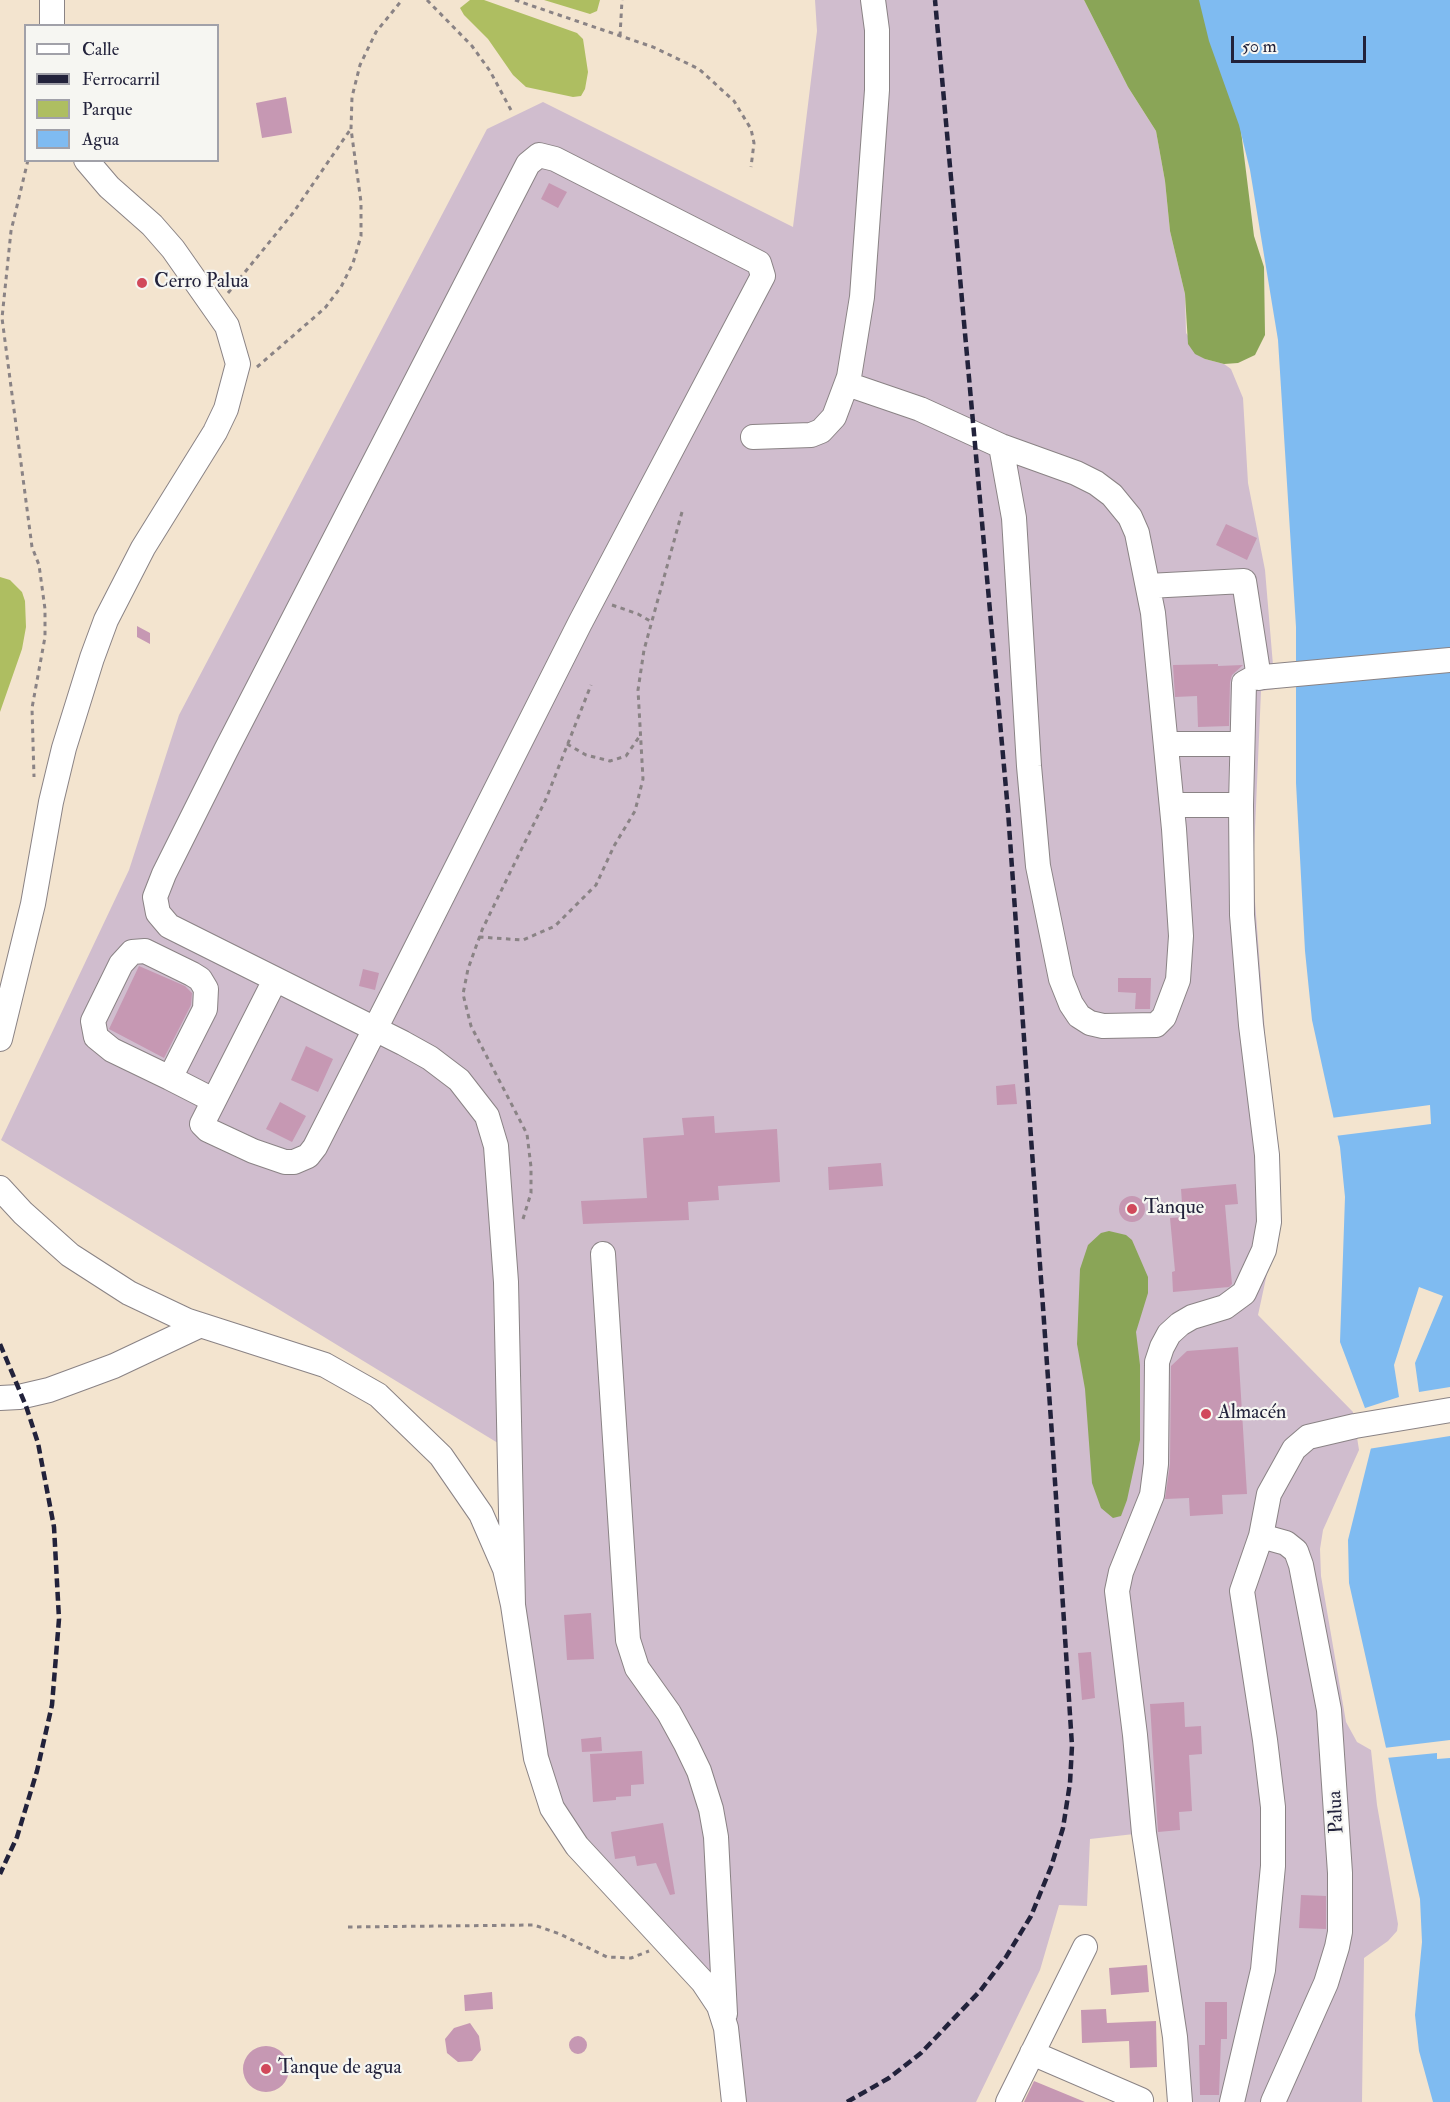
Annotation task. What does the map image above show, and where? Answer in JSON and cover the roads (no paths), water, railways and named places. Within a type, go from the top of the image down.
[{"type":"street","points":[[52,0],[52,24]]},
{"type":"street","points":[[753,437],[811,435],[821,431],[834,417],[847,384],[862,297],[877,90],[877,30],[873,0]]},
{"type":"street","points":[[275,980],[202,1120],[203,1127],[267,1157],[285,1162],[301,1161],[315,1147],[375,1029],[592,600],[759,285],[763,270],[759,263],[555,159],[539,155],[533,157],[528,164],[399,410],[157,890],[155,906],[169,926],[375,1029],[430,1058],[459,1080],[481,1105],[493,1130],[496,1146],[504,1243],[509,1346],[513,1605]]},
{"type":"street","points":[[0,1039],[33,904],[51,802],[64,748],[92,658],[106,620],[143,548],[199,461],[226,409],[234,386],[238,364],[233,340],[215,309],[173,249],[88,162]]},
{"type":"street","points":[[847,384],[920,409],[1000,446],[1076,473],[1112,495],[1130,517],[1137,533],[1148,586],[1172,805],[1181,936],[1178,980],[1171,1003],[1164,1017],[1156,1025],[1113,1026],[1090,1023],[1079,1016],[1061,980],[1038,866],[1026,731],[1014,518],[1009,480],[1000,446]]},
{"type":"street","points":[[1148,586],[1244,581],[1259,678]]},
{"type":"street","points":[[1180,2102],[1176,2047],[1143,1833],[1135,1735],[1119,1615],[1118,1584],[1152,1495],[1156,1464],[1157,1362],[1162,1347],[1169,1334],[1180,1324],[1192,1317],[1224,1307],[1244,1293],[1264,1250],[1269,1222],[1268,1164],[1243,927],[1241,805],[1244,683],[1248,679],[1450,660]]},
{"type":"street","points":[[1166,744],[1242,744]]},
{"type":"street","points":[[1172,805],[1241,805]]},
{"type":"street","points":[[170,1078],[205,1009],[206,989],[200,979],[192,974],[145,951],[132,952],[121,964],[93,1021],[93,1031],[102,1043],[112,1050],[213,1100]]},
{"type":"street","points":[[0,1188],[23,1214],[70,1255],[129,1293],[201,1325],[326,1365],[378,1395],[441,1456],[481,1514],[505,1569],[513,1605],[536,1758],[552,1808],[577,1846],[703,1982],[719,2006],[726,2028]]},
{"type":"street","points":[[603,1254],[628,1640],[637,1668],[669,1713],[686,1744],[699,1771],[711,1809],[716,1838],[726,2028],[734,2102]]},
{"type":"street","points":[[0,1398],[19,1397],[60,1386],[114,1366],[201,1325]]},
{"type":"street","points":[[1232,2102],[1263,1970],[1273,1866],[1273,1807],[1242,1591],[1261,1536],[1269,1494],[1286,1461],[1308,1437],[1355,1426],[1450,1410]]},
{"type":"street","name":"Palua","points":[[1261,1536],[1286,1543],[1296,1551],[1301,1565],[1329,1710],[1340,1873],[1341,1932],[1337,1947],[1326,1983],[1273,2102]]},
{"type":"street","points":[[1008,2102],[1085,1947]]},
{"type":"street","points":[[1032,2053],[1141,2100]]},
{"type":"water","points":[[1199,0],[1450,0],[1450,2102],[1433,2102],[1419,2051],[1415,2015],[1422,1942],[1420,1899],[1349,1583],[1348,1540],[1371,1448],[1368,1416],[1340,1342],[1345,1197],[1340,1147],[1312,1020],[1305,951],[1296,783],[1296,627],[1278,340],[1250,170],[1239,125],[1209,41]]},
{"type":"railway","points":[[847,2102],[889,2078],[921,2053],[980,1991],[1006,1957],[1031,1916],[1051,1867],[1063,1828],[1070,1783],[1072,1746],[1008,811],[935,0]]},
{"type":"railway","points":[[0,1344],[26,1406],[38,1443],[54,1527],[59,1619],[52,1705],[37,1771],[17,1837],[0,1874]]},
{"type":"place","name":"Cerro Palua","points":[[142,283]]},
{"type":"place","name":"Tanque","points":[[1132,1209]]},
{"type":"place","name":"Almacén","points":[[1206,1414]]},
{"type":"place","name":"Tanque de agua","points":[[266,2069]]}]
